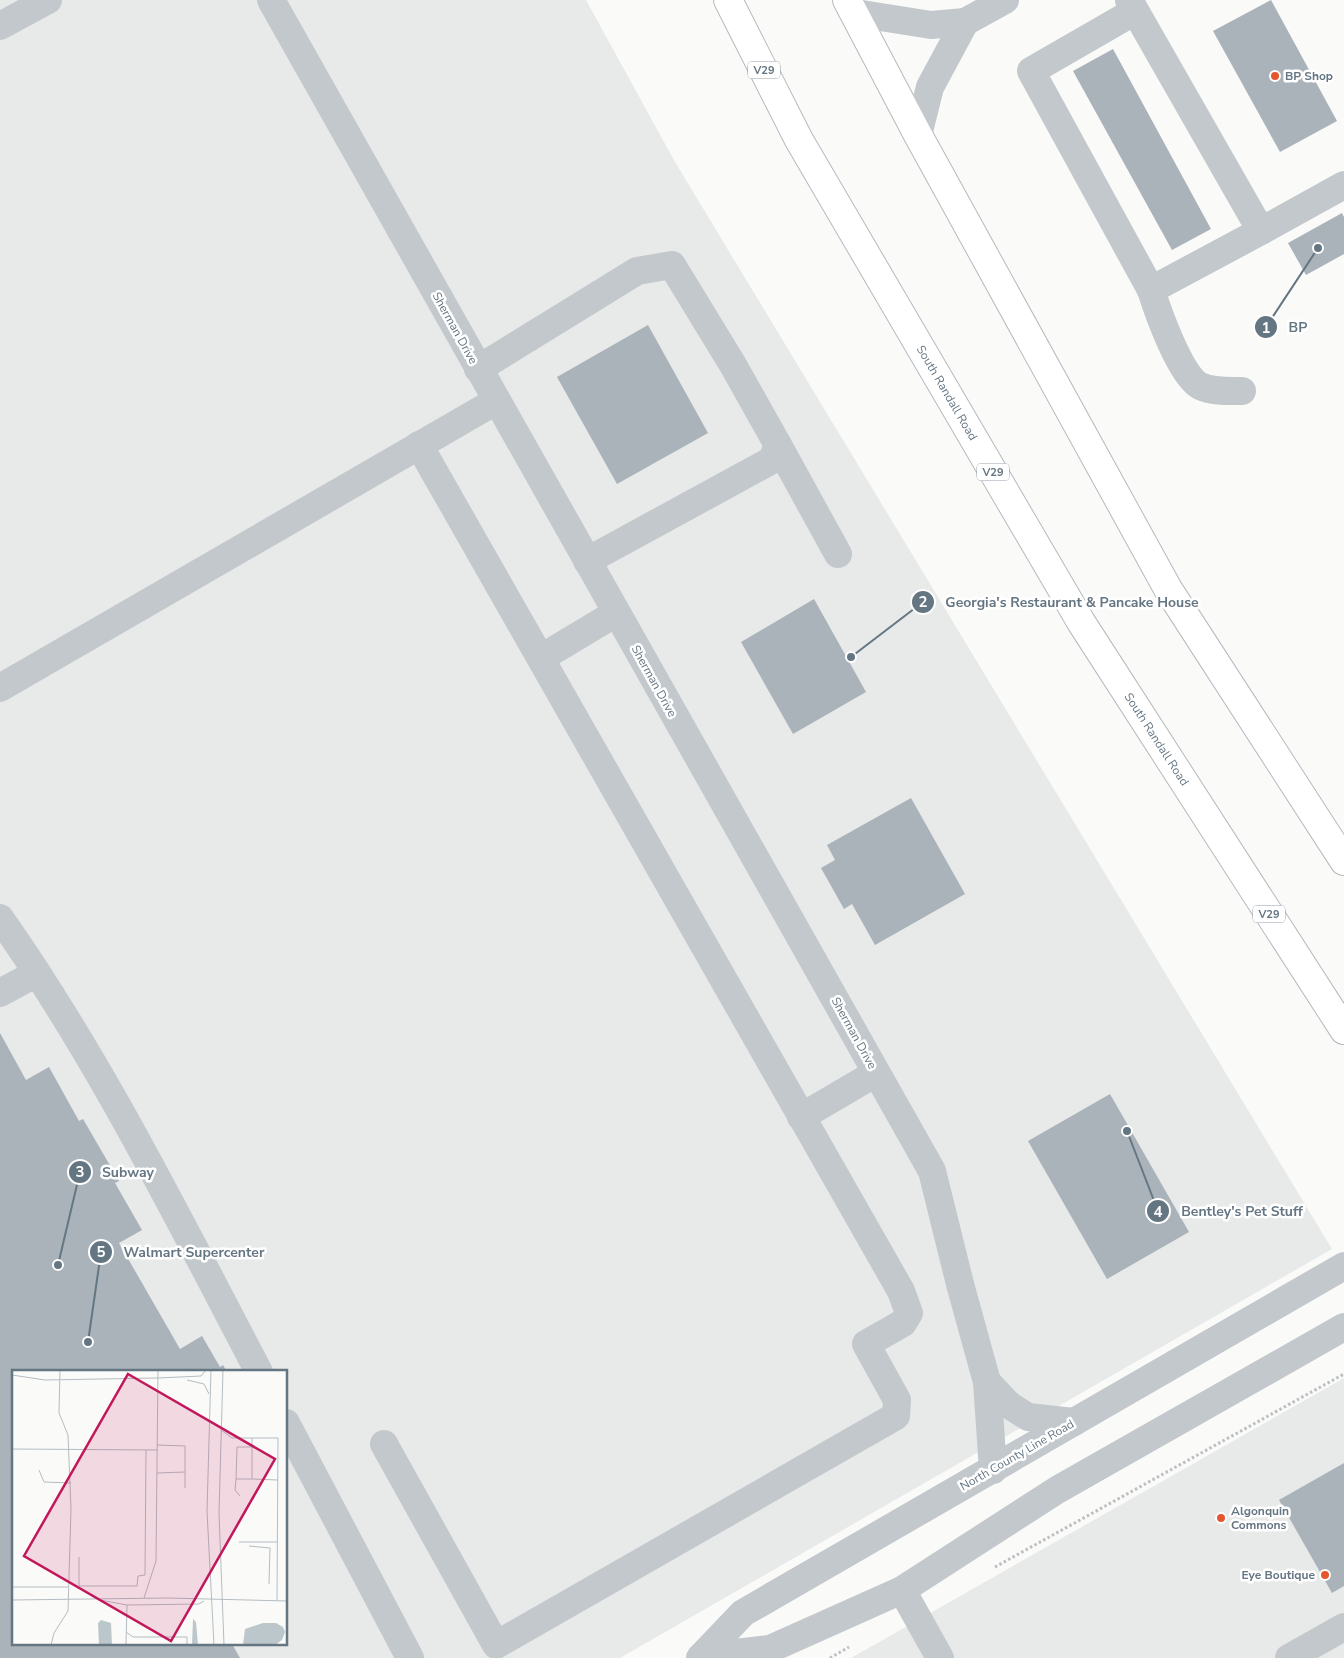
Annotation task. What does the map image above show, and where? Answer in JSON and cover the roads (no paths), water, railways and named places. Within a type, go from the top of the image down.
[{"type":"main road","name":"South Randall Road","points":[[728,0],[799,140],[1081,622],[1344,1030]]},
{"type":"main road","points":[[851,7],[918,135],[1168,589],[1344,862]]},
{"type":"street","points":[[0,26],[48,0]]},
{"type":"street","name":"Sherman Drive","points":[[270,0],[932,1171],[987,1382],[993,1470]]},
{"type":"street","points":[[851,7],[931,25],[965,22],[1005,0]]},
{"type":"street","points":[[1242,391],[1223,391],[1200,386],[1188,374],[1164,326],[1150,290],[1031,71],[1132,5],[1261,231]]},
{"type":"street","points":[[918,135],[930,87],[965,22]]},
{"type":"street","points":[[1150,290],[1344,185]]},
{"type":"street","points":[[478,369],[637,271],[672,265],[733,365],[838,554]]},
{"type":"street","points":[[0,688],[496,401]]},
{"type":"street","points":[[384,1444],[496,1645],[896,1416],[897,1400],[866,1344],[903,1323],[909,1313],[901,1291],[420,445]]},
{"type":"street","points":[[587,561],[772,460],[778,445]]},
{"type":"street","points":[[541,658],[616,613]]},
{"type":"street","points":[[0,918],[37,973],[141,1146],[258,1370]]},
{"type":"street","points":[[0,993],[37,973]]},
{"type":"street","points":[[802,1117],[876,1073]]},
{"type":"street","name":"North County Line Road","points":[[701,1658],[743,1613],[1344,1266]]},
{"type":"street","name":"North County Line Road","points":[[701,1658],[770,1649],[902,1590],[1057,1490],[1344,1327]]},
{"type":"street","name":"Sherman Drive","points":[[987,1382],[1009,1405],[1028,1417],[1074,1422]]},
{"type":"street","points":[[288,1427],[410,1658]]},
{"type":"street","points":[[902,1590],[940,1658]]},
{"type":"street","points":[[1289,1658],[1344,1627]]},
{"type":"place","name":"BP Shop","points":[[1275,76]]},
{"type":"place","name":"BP","points":[[1318,248]]},
{"type":"place","name":"Georgia's Restaurant & Pancake House","points":[[851,657]]},
{"type":"place","name":"Bentley's Pet Stuff","points":[[1127,1131]]},
{"type":"place","name":"Subway","points":[[58,1265]]},
{"type":"place","name":"Walmart Supercenter","points":[[88,1342]]},
{"type":"place","name":"Algonquin Commons","points":[[1221,1518]]},
{"type":"place","name":"Eye Boutique","points":[[1325,1575]]}]
